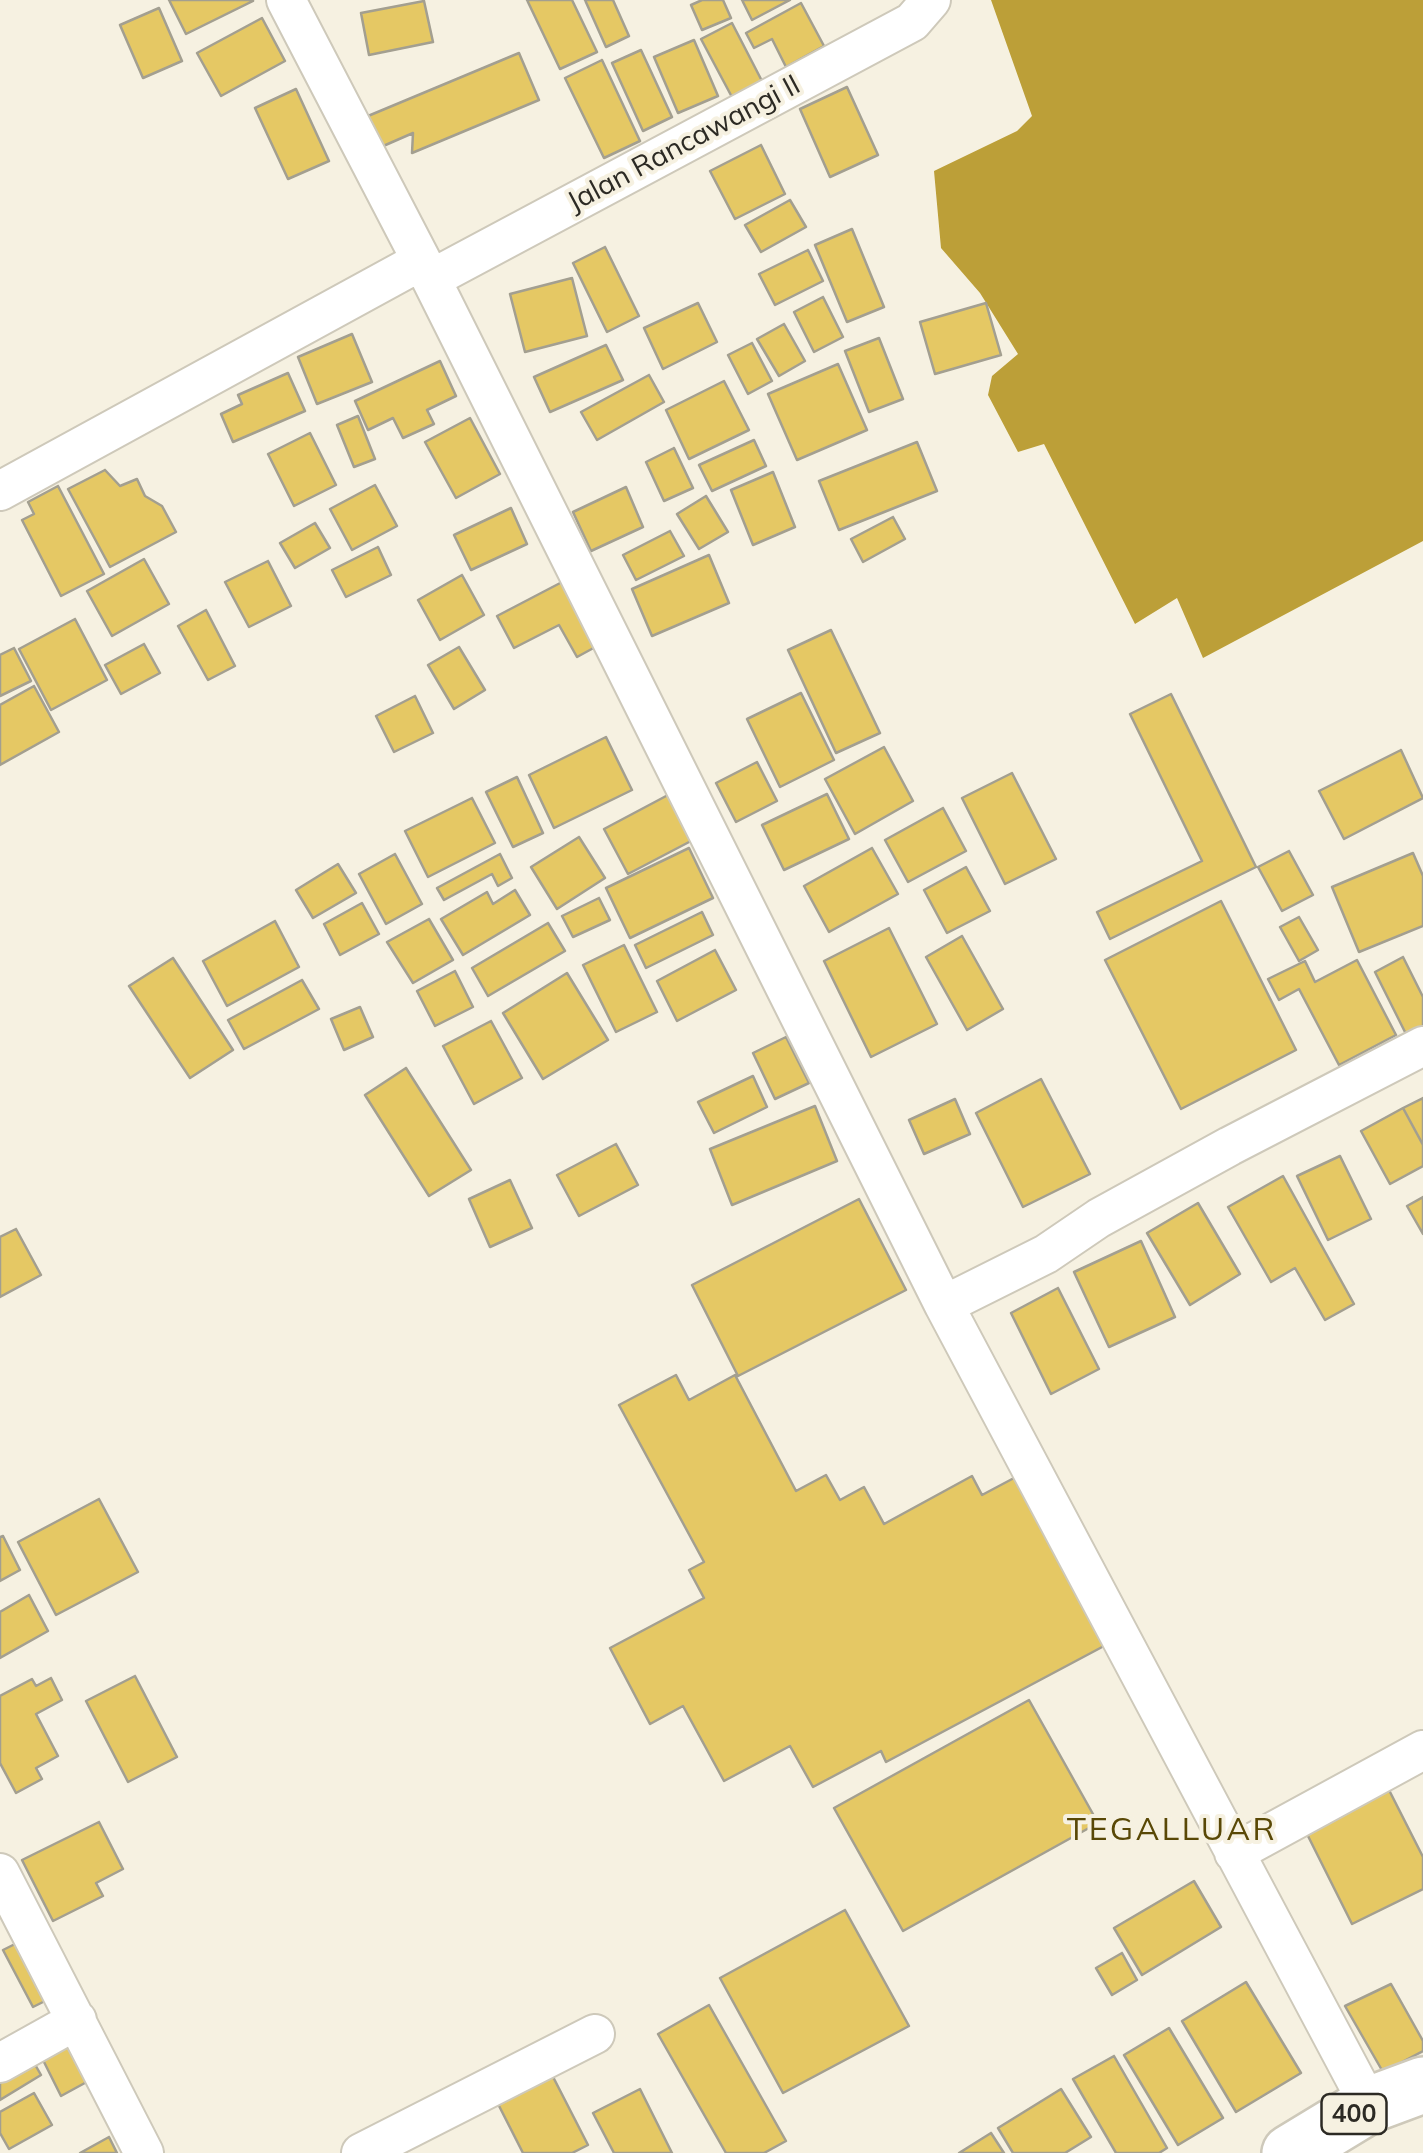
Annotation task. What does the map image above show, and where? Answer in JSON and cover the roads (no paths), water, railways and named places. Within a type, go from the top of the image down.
[{"type":"main road","name":"400","points":[[1290,2153],[1369,2105],[1423,2085]]},
{"type":"street","points":[[286,0],[426,270],[944,1305],[1369,2105]]},
{"type":"street","name":"Jalan Rancawangi II","points":[[0,491],[912,22],[931,0]]},
{"type":"street","points":[[944,1305],[1046,1254],[1099,1218],[1230,1146],[1423,1046]]},
{"type":"street","points":[[1234,1853],[1423,1750]]},
{"type":"street","points":[[0,1873],[144,2153]]},
{"type":"street","points":[[0,2064],[77,2020]]},
{"type":"street","points":[[361,2153],[595,2034]]},
{"type":"district","name":"TEGALLUAR","points":[[1172,1830]]}]
